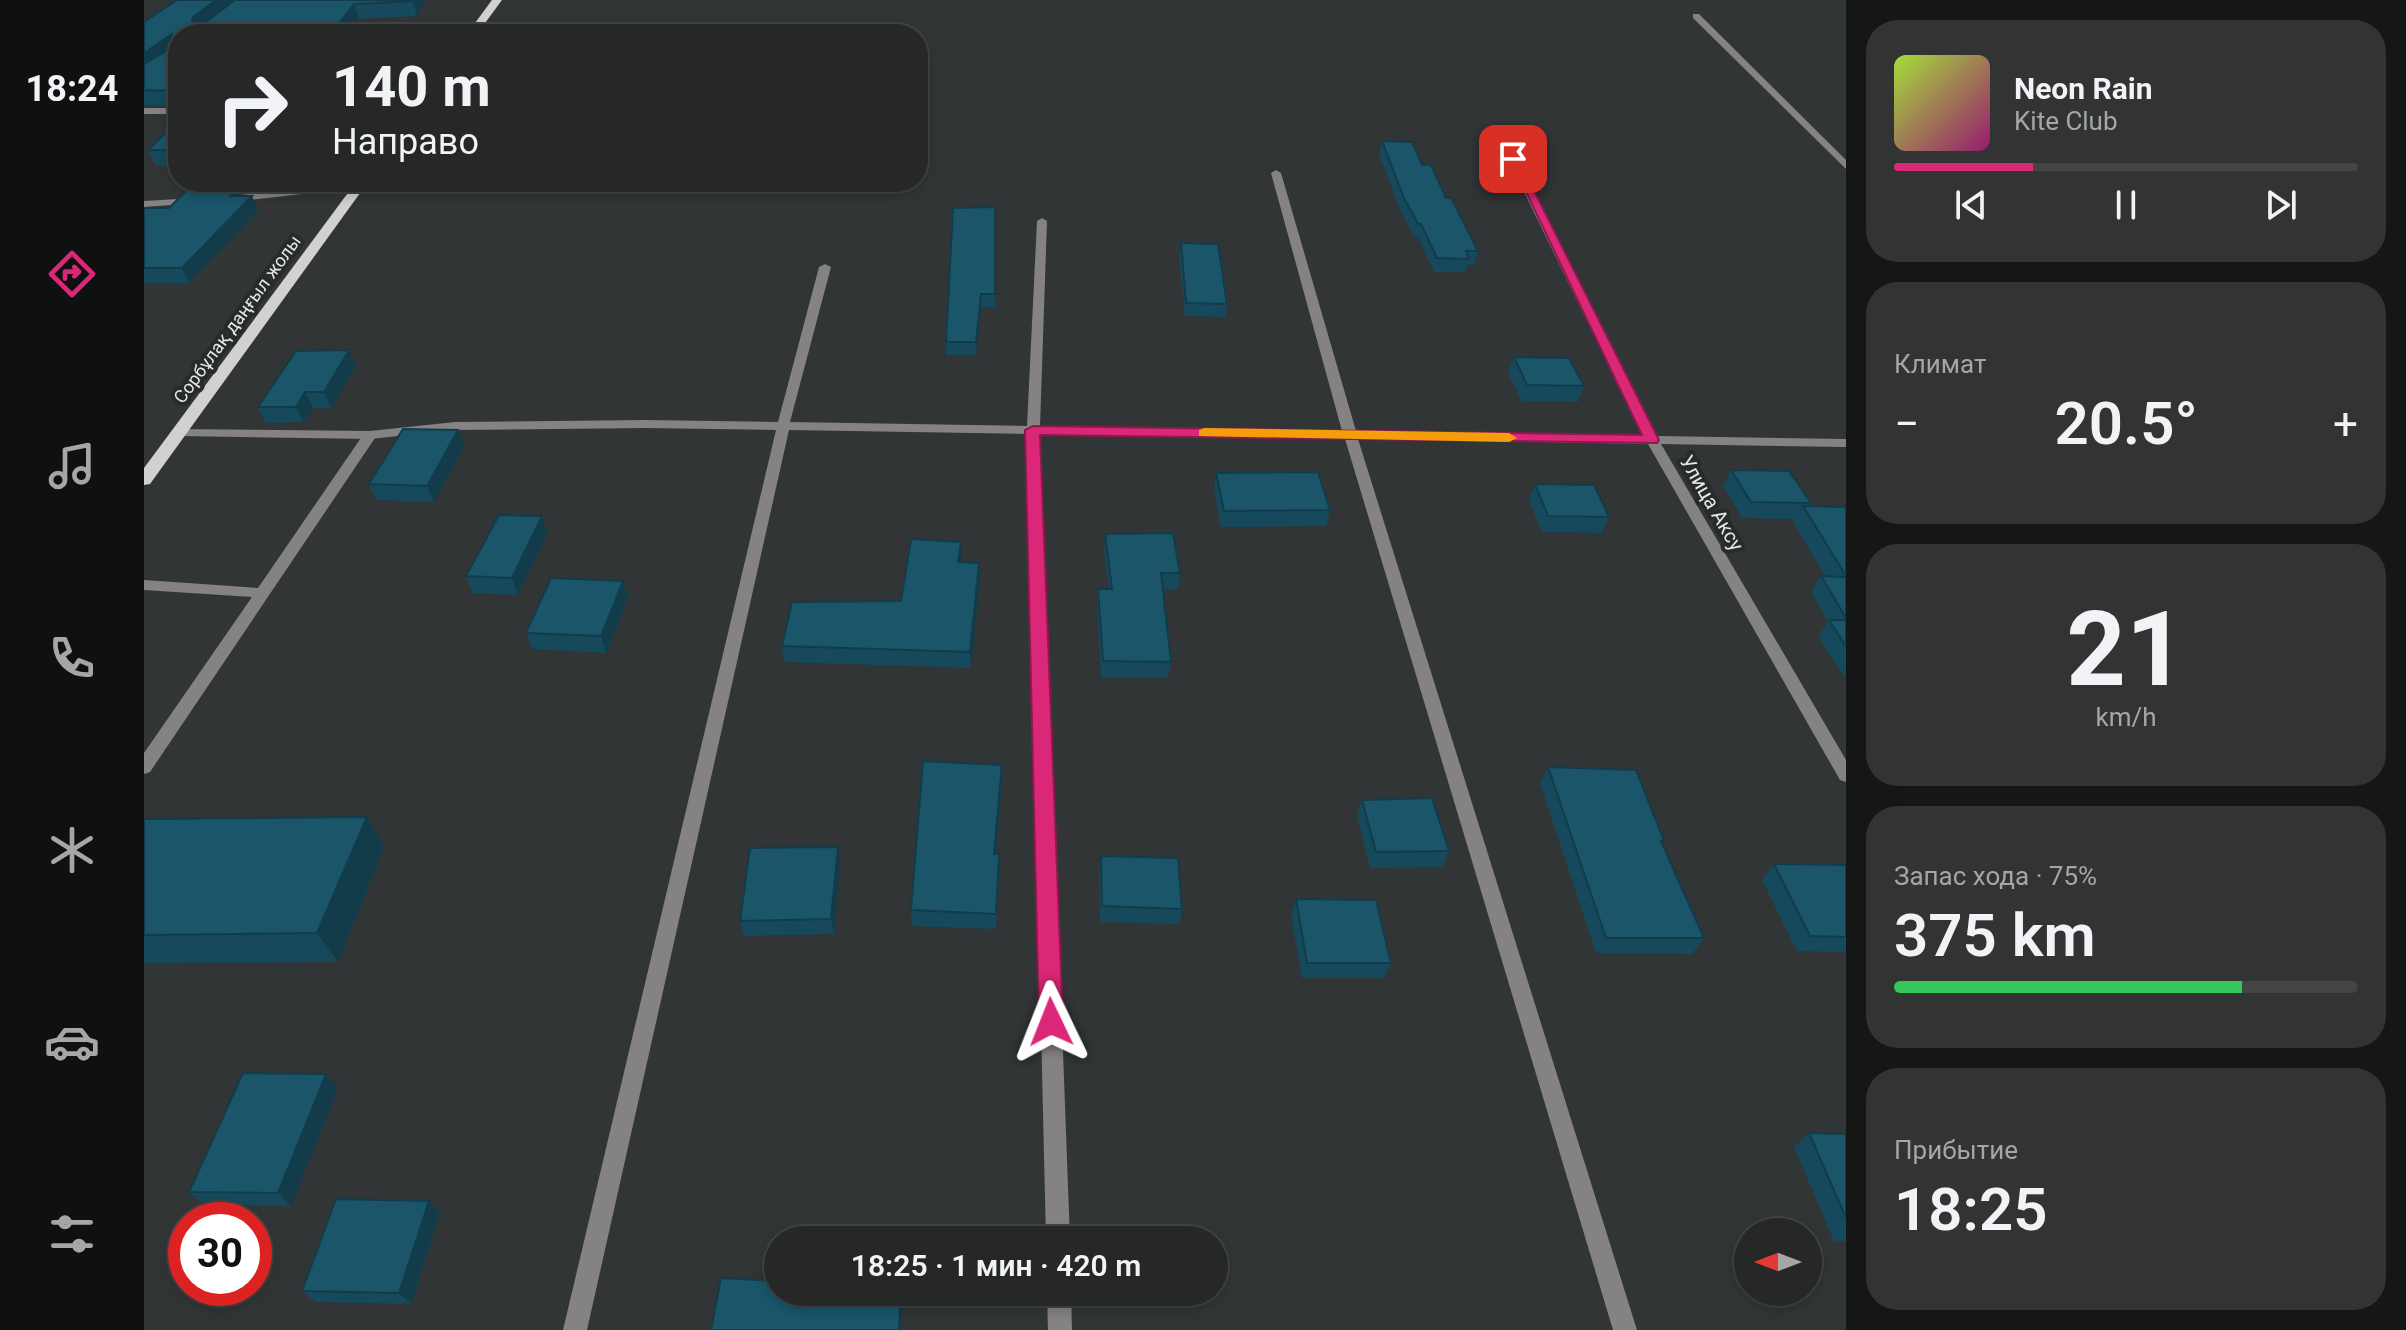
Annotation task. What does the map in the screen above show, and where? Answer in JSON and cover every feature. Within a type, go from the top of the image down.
[{"type":"main road","points":[[479,24],[497,0]]},
{"type":"main road","name":"Сорбұлақ даңғыл жолы","points":[[144,480],[354,192]]},
{"type":"street","points":[[1696,16],[1846,166]]},
{"type":"street","points":[[144,111],[168,111]]},
{"type":"street","name":"Улица Аксу","points":[[1513,159],[1652,440],[1846,775]]},
{"type":"street","points":[[1276,173],[1350,435],[1625,1330]]},
{"type":"street","points":[[216,200],[284,192]]},
{"type":"street","points":[[144,204],[202,201]]},
{"type":"street","points":[[1042,221],[1033,430],[1058,1226]]},
{"type":"street","points":[[575,1330],[783,426],[825,267]]},
{"type":"street","points":[[179,432],[370,435],[455,426],[783,426],[1846,443]]},
{"type":"street","points":[[144,767],[370,435]]},
{"type":"street","points":[[144,585],[263,593]]},
{"type":"street","points":[[1059,1306],[1060,1330]]},
{"type":"building","points":[[177,0],[216,0],[192,21],[206,22],[235,0],[414,0],[354,4],[338,24],[168,24],[168,37],[144,53],[144,22]]},
{"type":"building","points":[[168,50],[168,91],[144,90],[144,64]]},
{"type":"building","points":[[168,131],[168,150],[148,150]]},
{"type":"building","points":[[1382,141],[1412,142],[1422,165],[1431,165],[1446,198],[1451,198],[1478,251],[1466,251],[1469,259],[1437,258],[1404,198]]},
{"type":"building","points":[[185,192],[233,192],[230,196],[252,196],[182,268],[144,268],[144,208],[169,208]]},
{"type":"building","points":[[995,207],[995,294],[981,294],[976,342],[946,342],[953,208]]},
{"type":"building","points":[[1181,243],[1218,244],[1227,304],[1186,303]]},
{"type":"building","points":[[349,350],[324,392],[305,392],[296,407],[258,407],[296,351]]},
{"type":"building","points":[[1514,357],[1569,358],[1584,386],[1527,385]]},
{"type":"building","points":[[403,429],[458,430],[427,486],[369,484]]},
{"type":"building","points":[[1731,470],[1789,471],[1811,503],[1751,502]]},
{"type":"building","points":[[1318,472],[1330,510],[1224,511],[1216,473]]},
{"type":"building","points":[[1535,484],[1594,485],[1609,517],[1548,516]]},
{"type":"building","points":[[1803,506],[1846,507],[1846,576]]},
{"type":"building","points":[[499,515],[542,516],[512,578],[466,576]]},
{"type":"building","points":[[1173,533],[1180,573],[1161,573],[1171,662],[1103,661],[1098,589],[1112,589],[1105,534]]},
{"type":"building","points":[[911,539],[961,542],[958,562],[979,563],[970,652],[782,646],[792,602],[901,601]]},
{"type":"building","points":[[1821,576],[1846,577],[1846,618]]},
{"type":"building","points":[[551,578],[623,581],[601,636],[526,633]]},
{"type":"building","points":[[1829,620],[1846,620],[1846,646]]},
{"type":"building","points":[[923,761],[1002,765],[994,854],[999,854],[996,914],[911,910]]},
{"type":"building","points":[[1548,767],[1636,770],[1664,841],[1661,841],[1704,938],[1606,938]]},
{"type":"building","points":[[1432,798],[1449,851],[1376,852],[1362,800]]},
{"type":"building","points":[[367,817],[317,933],[144,935],[145,819]]},
{"type":"building","points":[[838,847],[831,919],[740,921],[750,848]]},
{"type":"building","points":[[1101,856],[1178,858],[1182,909],[1102,906]]},
{"type":"building","points":[[1774,864],[1846,865],[1846,937],[1810,936]]},
{"type":"building","points":[[1296,899],[1376,900],[1391,963],[1307,963]]},
{"type":"building","points":[[243,1073],[326,1074],[278,1193],[189,1192]]},
{"type":"building","points":[[1809,1133],[1846,1134],[1846,1218]]},
{"type":"building","points":[[336,1199],[429,1201],[399,1293],[302,1291]]},
{"type":"building","points":[[721,1278],[764,1280],[764,1306],[900,1306],[899,1330],[711,1330]]},
{"type":"slow traffic","points":[[1204,433],[1509,438]]},
{"type":"route","points":[[1051,1022],[1033,430],[1652,440],[1513,159]]}]
